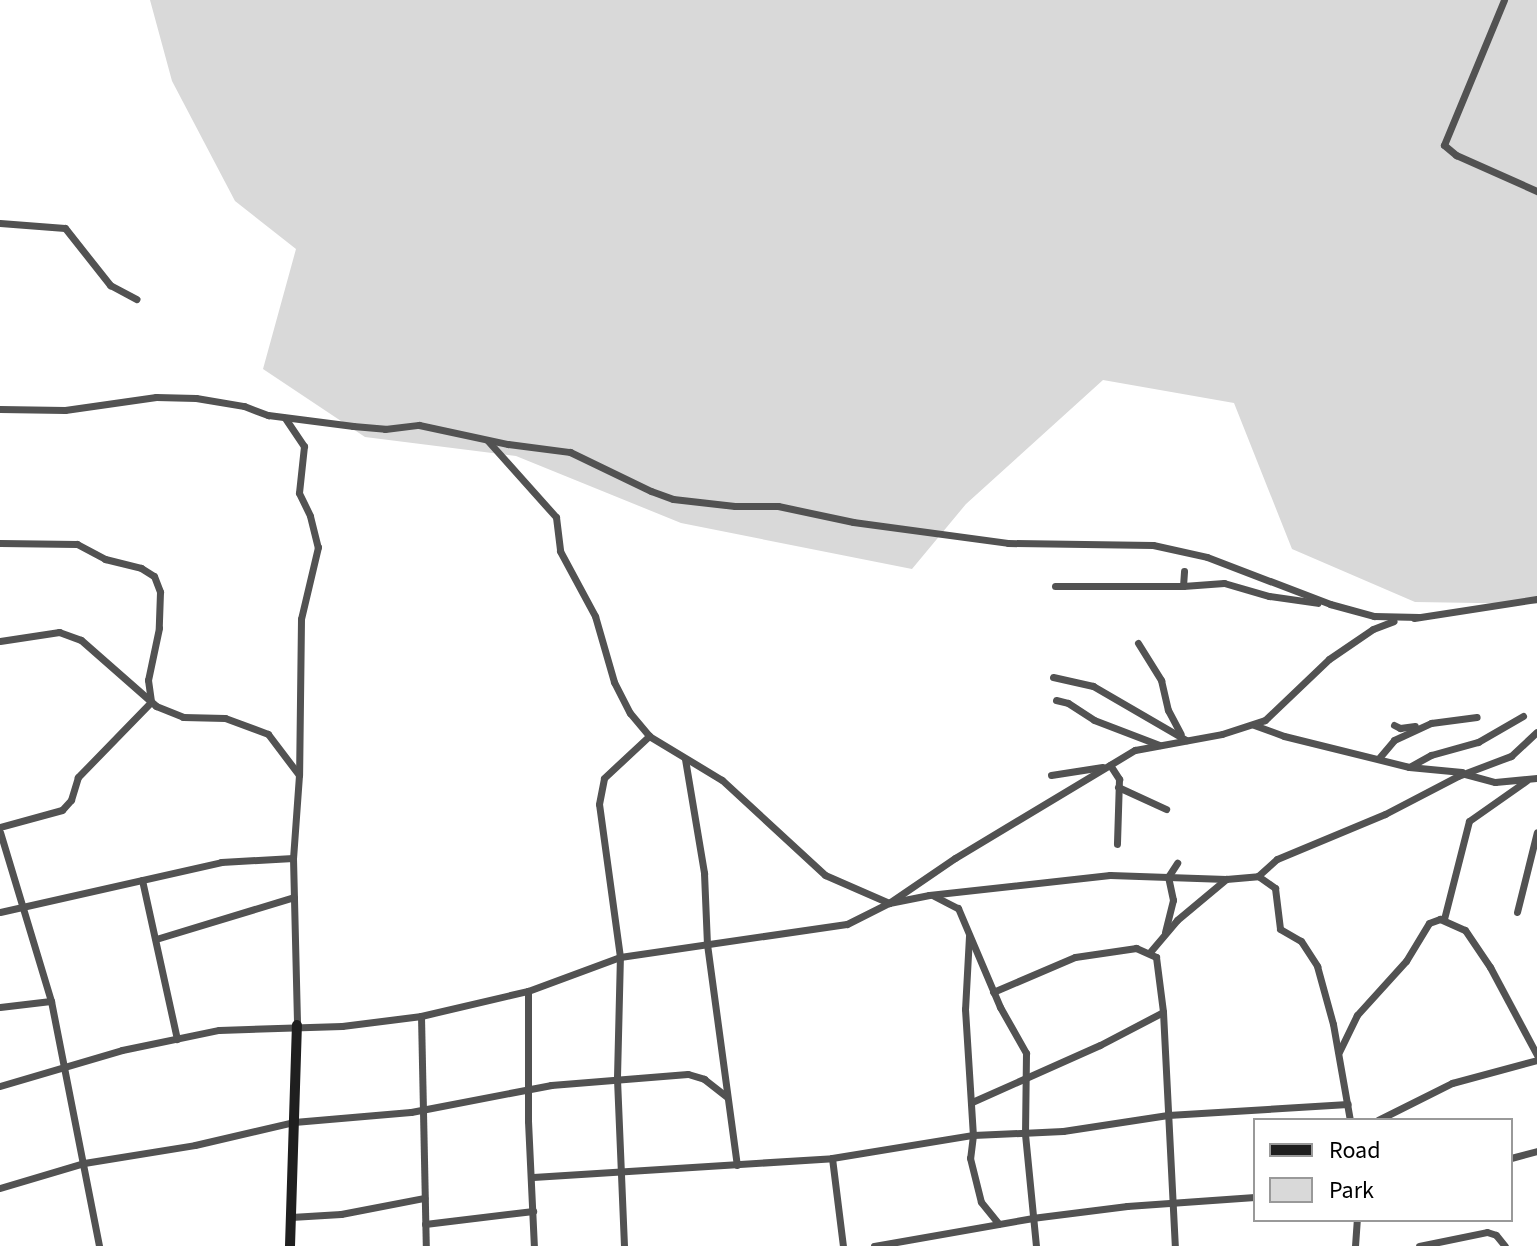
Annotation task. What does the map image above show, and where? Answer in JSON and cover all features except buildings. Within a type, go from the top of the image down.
[{"type":"street","points":[[1504,0],[1444,145],[1456,155],[1537,191]]},
{"type":"street","points":[[0,223],[65,228],[110,285],[136,299]]},
{"type":"street","points":[[0,409],[65,410],[156,397],[196,398],[285,418],[385,429],[419,425],[486,440],[570,452],[651,491],[693,502],[778,506],[853,522],[1008,543],[1153,545],[1207,557],[1330,604],[1374,616],[1419,617]]},
{"type":"street","points":[[285,418],[304,446],[299,493],[314,526],[318,547],[301,619],[299,775],[293,858],[297,1025],[290,1246]]},
{"type":"street","points":[[486,440],[556,517],[560,551],[595,616],[614,682],[630,713],[649,736],[722,780],[825,875],[889,903],[929,895],[1110,875],[1226,879],[1258,876],[1277,859],[1385,814],[1466,773],[1511,756],[1537,732]]},
{"type":"street","points":[[0,543],[77,544],[105,559],[141,568],[154,576],[160,592],[159,628],[148,680],[151,702]]},
{"type":"street","points":[[1183,586],[1184,571]]},
{"type":"street","points":[[1055,586],[1224,583],[1269,596],[1330,604]]},
{"type":"street","points":[[0,1086],[65,1065],[219,1030],[297,1025],[342,1026],[421,1016],[528,991],[620,957],[847,924],[889,903],[955,858],[1135,750],[1254,725],[1276,712],[1329,659],[1390,621],[1537,599]]},
{"type":"street","points":[[0,641],[59,632],[81,640],[151,702],[183,717],[225,718],[268,734],[299,775]]},
{"type":"street","points":[[1138,643],[1161,680],[1168,710],[1184,738]]},
{"type":"street","points":[[1053,677],[1093,686],[1184,738]]},
{"type":"street","points":[[1056,700],[1068,703],[1094,720],[1159,745]]},
{"type":"street","points":[[99,1246],[51,1001],[26,907],[0,829],[62,810],[71,800],[78,777],[151,702]]},
{"type":"street","points":[[1409,767],[1431,755],[1478,742],[1523,716]]},
{"type":"street","points":[[1394,725],[1404,728],[1450,718],[1477,717]]},
{"type":"street","points":[[1379,758],[1390,742],[1431,723]]},
{"type":"street","points":[[1254,725],[1284,736],[1409,767],[1466,773],[1495,782],[1537,778]]},
{"type":"street","points":[[624,1246],[617,1077],[620,957],[601,791],[613,767],[649,736]]},
{"type":"street","points":[[685,759],[704,873],[707,944],[737,1165]]},
{"type":"street","points":[[1051,775],[1109,765]]},
{"type":"street","points":[[1109,765],[1119,779],[1117,844]]},
{"type":"street","points":[[1444,919],[1469,821],[1526,781]]},
{"type":"street","points":[[1118,787],[1166,809]]},
{"type":"street","points":[[1517,912],[1537,832]]},
{"type":"street","points":[[0,912],[221,862],[293,858]]},
{"type":"street","points":[[1164,936],[1173,900],[1168,877],[1177,863]]},
{"type":"street","points":[[1258,876],[1275,888],[1280,929],[1301,941],[1317,966],[1339,1052],[1350,1118]]},
{"type":"street","points":[[1150,952],[1226,879]]},
{"type":"street","points":[[142,880],[177,1039]]},
{"type":"street","points":[[929,895],[948,900],[958,908],[993,992],[1026,1053],[1025,1134],[1036,1246]]},
{"type":"street","points":[[156,939],[294,897]]},
{"type":"street","points":[[1339,1052],[1357,1015],[1406,961],[1429,923],[1444,919],[1465,930],[1490,967],[1537,1058],[1452,1083],[1382,1118]]},
{"type":"street","points":[[969,934],[965,1009],[972,1102],[970,1158],[976,1191],[999,1224]]},
{"type":"street","points":[[993,992],[1075,957],[1136,948],[1150,952],[1159,963],[1175,1246]]},
{"type":"street","points":[[528,991],[534,1246]]},
{"type":"street","points":[[0,1007],[51,1001]]},
{"type":"street","points":[[972,1102],[1100,1045],[1163,1012]]},
{"type":"street","points":[[421,1016],[426,1246]]},
{"type":"street","points":[[0,1188],[84,1163],[195,1145],[294,1122],[424,1109],[617,1077],[688,1074],[704,1079],[726,1096]]},
{"type":"street","points":[[533,1177],[832,1158],[973,1135],[1025,1134],[1168,1115],[1348,1104]]},
{"type":"street","points":[[1513,1157],[1537,1151]]},
{"type":"street","points":[[832,1158],[843,1246]]},
{"type":"street","points":[[874,1246],[1032,1218],[1173,1202],[1253,1197]]},
{"type":"street","points":[[291,1217],[341,1214],[424,1198]]},
{"type":"street","points":[[425,1224],[533,1211]]},
{"type":"street","points":[[1355,1246],[1357,1222]]},
{"type":"street","points":[[1419,1246],[1487,1232],[1496,1235],[1505,1246]]},
{"type":"green space","points":[[150,0],[1537,0],[1537,604],[1415,602],[1292,549],[1234,403],[1103,380],[966,504],[912,569],[681,523],[516,456],[365,437],[263,369],[296,249],[235,201],[172,81]]}]
